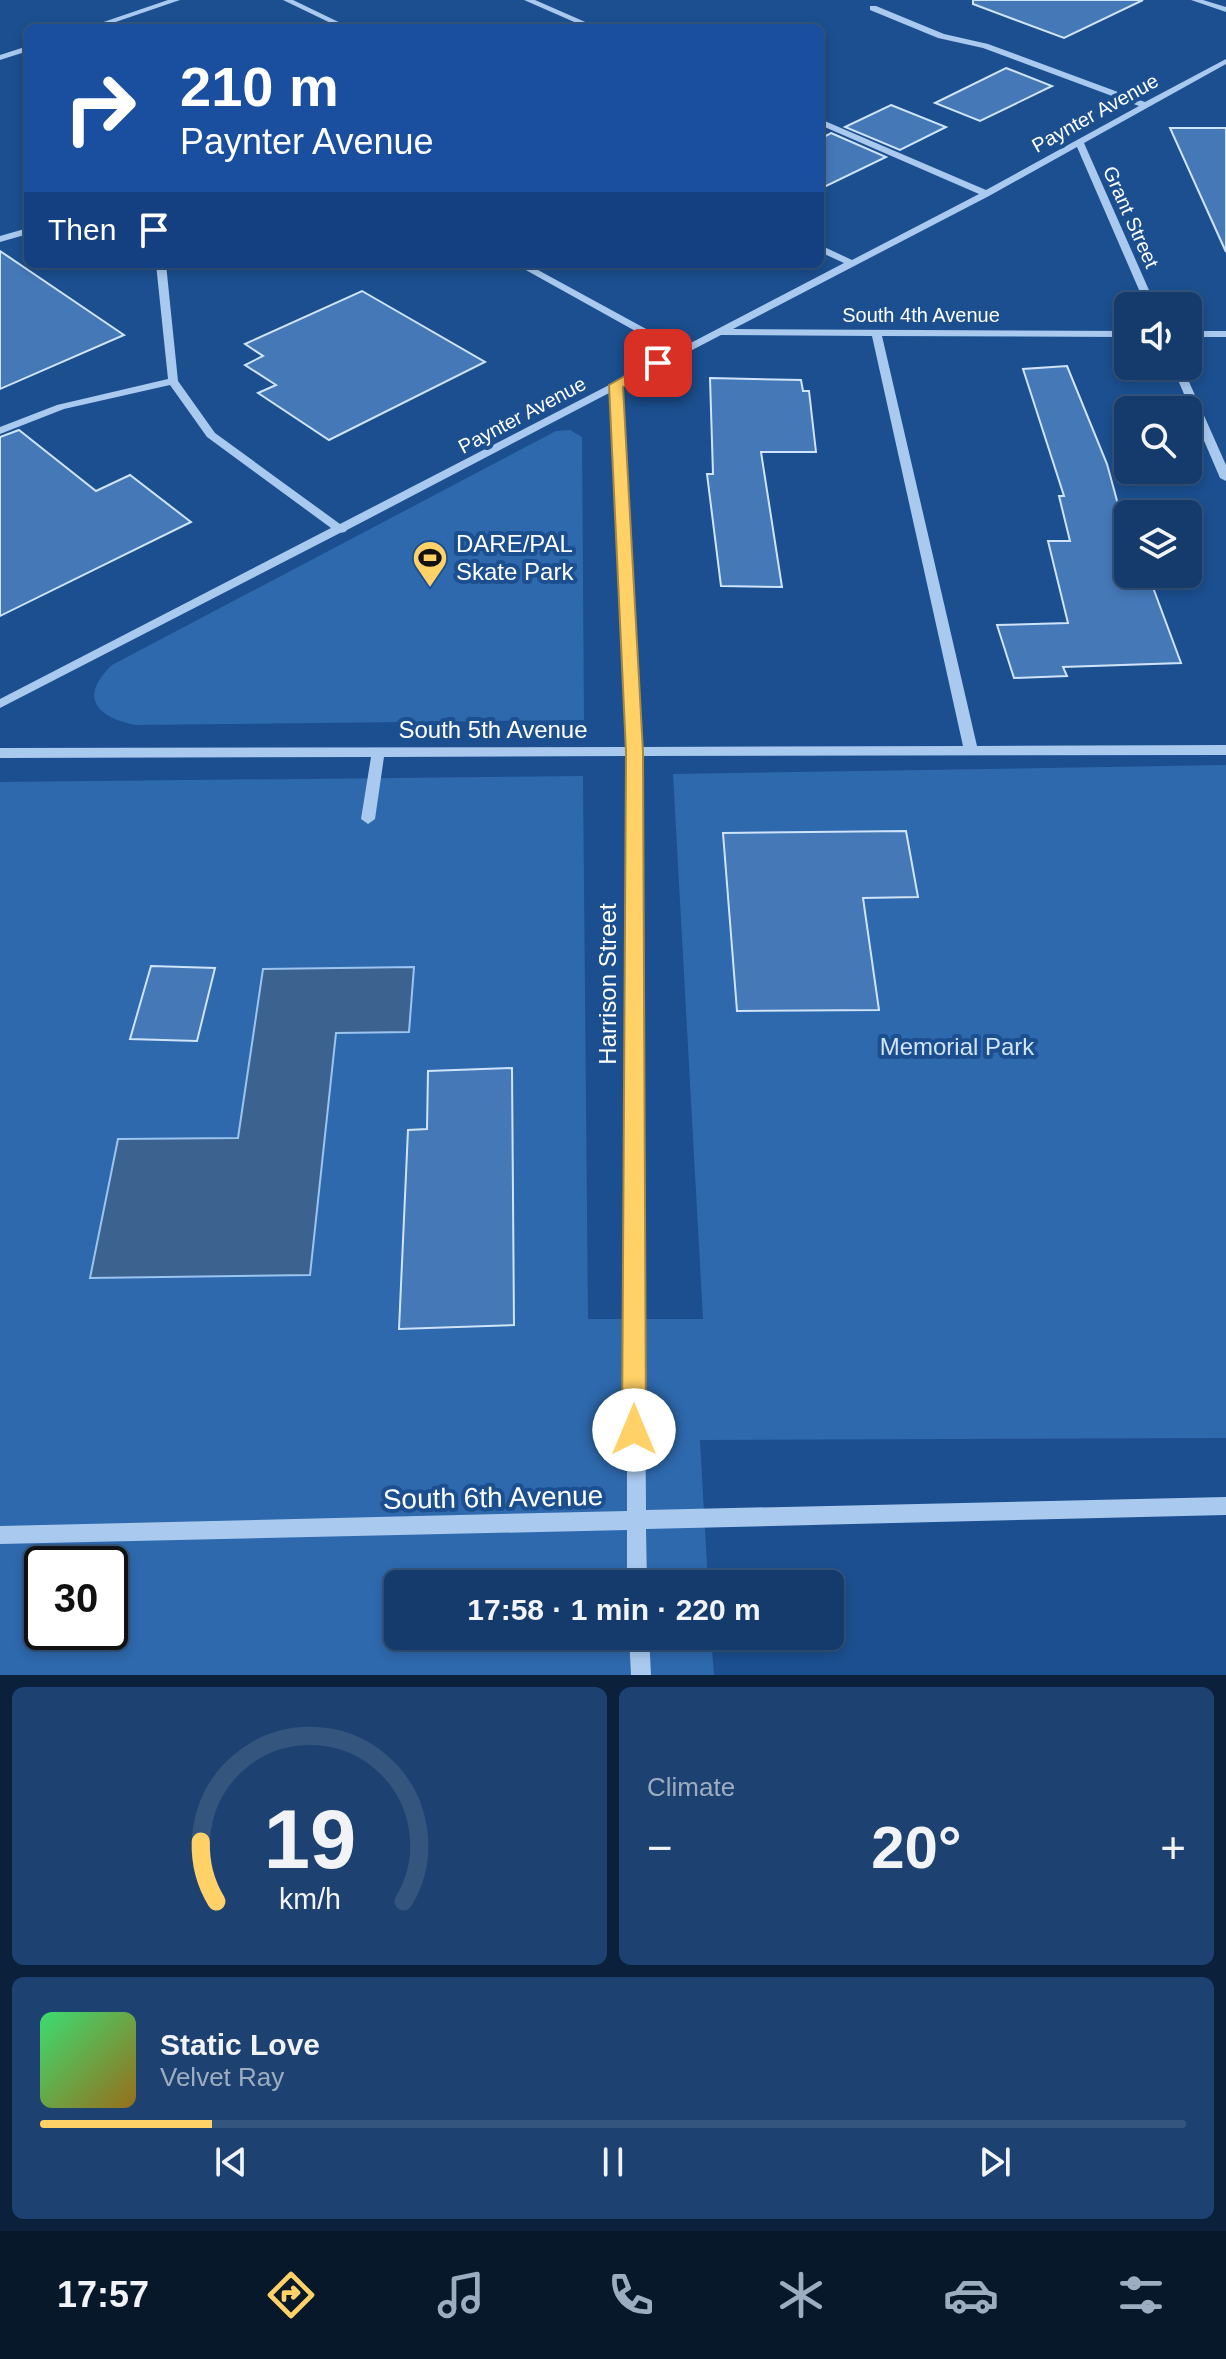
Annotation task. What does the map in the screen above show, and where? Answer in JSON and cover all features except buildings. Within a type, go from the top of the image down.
[{"type":"street","points":[[102,24],[176,0]]},
{"type":"street","points":[[287,0],[338,24]]},
{"type":"street","points":[[528,0],[585,24]]},
{"type":"street","points":[[1195,0],[1226,10]]},
{"type":"street","points":[[873,8],[941,36],[985,46],[1145,105]]},
{"type":"street","points":[[0,58],[24,49]]},
{"type":"street","name":"Paynter Avenue","points":[[3,699],[341,530],[714,332],[986,194],[1226,61]]},
{"type":"street","points":[[1206,72],[1226,72]]},
{"type":"street","points":[[824,124],[986,194]]},
{"type":"street","name":"Grant Street","points":[[1079,142],[1145,292]]},
{"type":"street","points":[[0,239],[24,232]]},
{"type":"street","points":[[824,250],[851,263]]},
{"type":"street","points":[[161,268],[173,381],[211,435],[341,530]]},
{"type":"street","points":[[527,268],[679,351]]},
{"type":"street","name":"South 4th Avenue","points":[[714,332],[1114,334]]},
{"type":"street","points":[[876,333],[971,751]]},
{"type":"street","points":[[1202,334],[1226,334]]},
{"type":"street","points":[[1183,380],[1226,478]]},
{"type":"street","points":[[0,431],[61,407],[173,381]]},
{"type":"street","name":"Harrison Street","points":[[616,385],[634,752],[636,1570]]},
{"type":"street","name":"South 5th Avenue","points":[[0,753],[1226,750]]},
{"type":"street","points":[[368,819],[378,752]]},
{"type":"street","name":"South 6th Avenue","points":[[0,1535],[1226,1506]]},
{"type":"street","points":[[640,1650],[641,1675]]},
{"type":"green space","points":[[570,430],[582,437],[584,720],[135,725],[110,717],[96,704],[96,686],[112,665],[556,431]]},
{"type":"green space","name":"Memorial Park","points":[[1226,765],[1226,1438],[700,1440],[707,1570],[384,1570],[384,1650],[712,1650],[714,1675],[0,1675],[0,782],[583,776],[588,1319],[703,1319],[673,774]]},
{"type":"shaded area","points":[[414,967],[409,1032],[336,1033],[310,1275],[90,1278],[118,1139],[238,1138],[263,969]]},
{"type":"place","name":"DARE/PAL Skate Park","points":[[430,589]]},
{"type":"route","points":[[634,1430],[634,752],[616,385],[658,363]]}]
